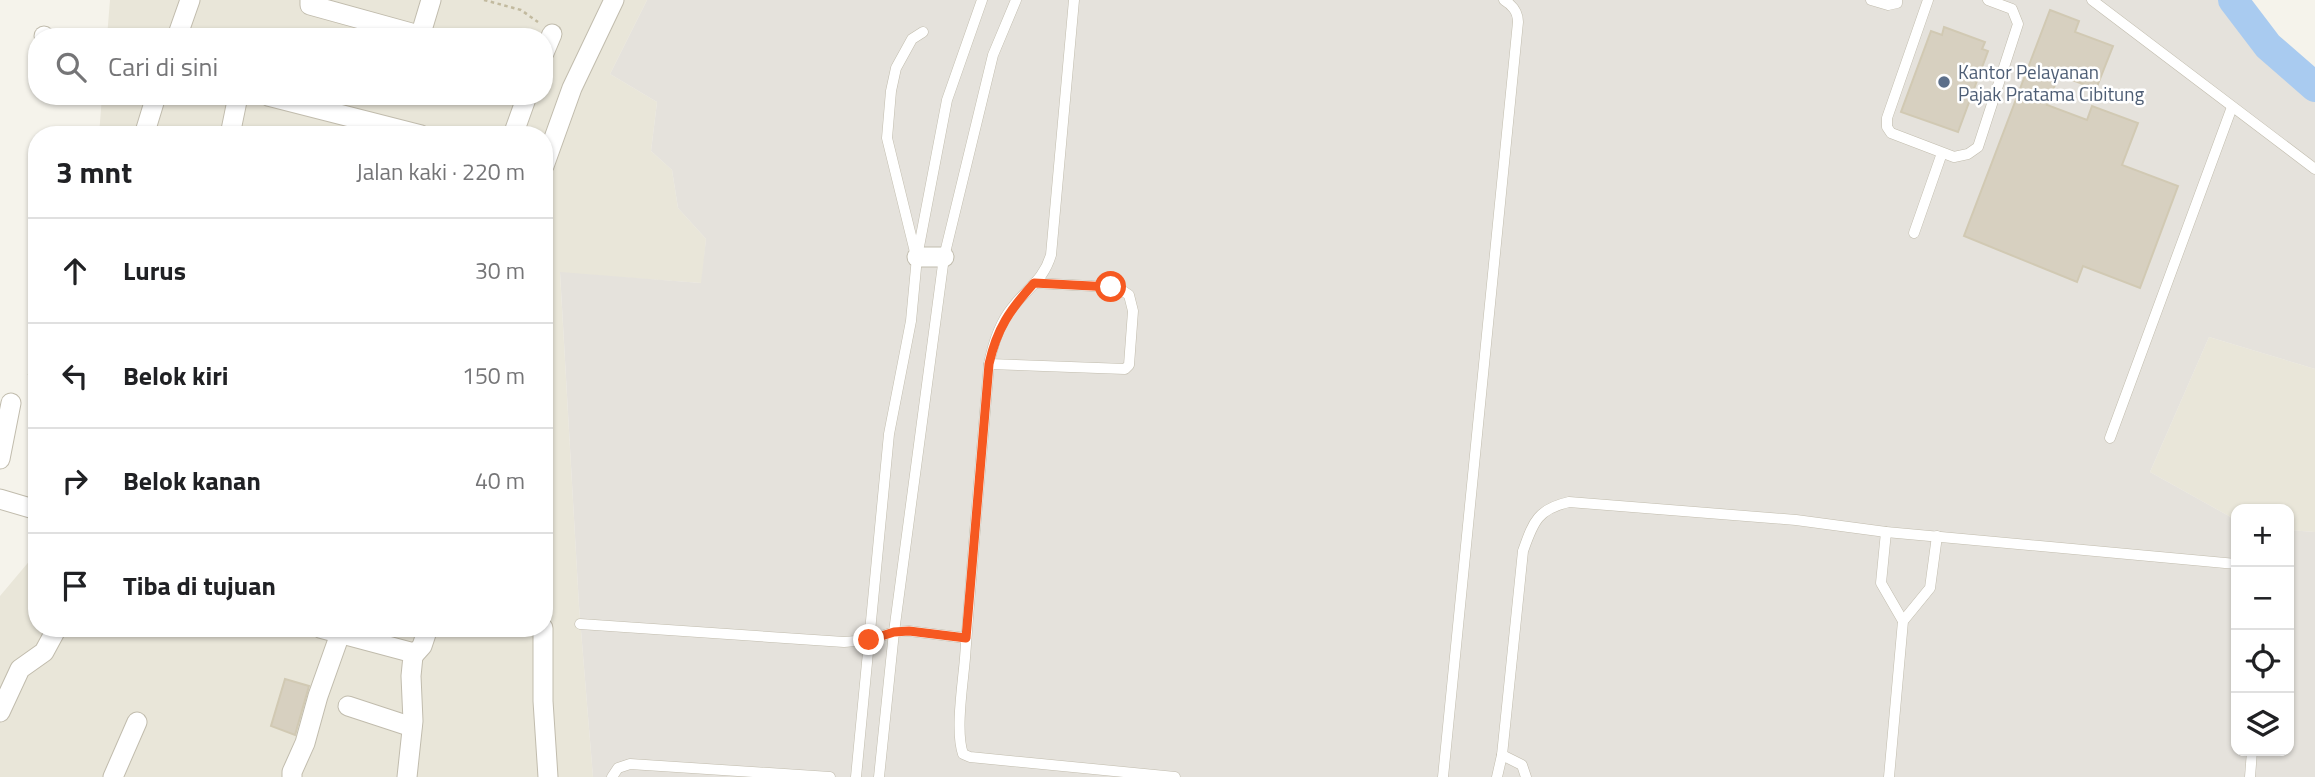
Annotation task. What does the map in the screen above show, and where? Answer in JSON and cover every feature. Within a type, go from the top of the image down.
[{"type":"street","points":[[310,0],[310,5],[393,28]]},
{"type":"street","points":[[423,28],[431,0]]},
{"type":"street","points":[[553,141],[572,88],[614,0]]},
{"type":"street","points":[[180,28],[187,1]]},
{"type":"street","points":[[147,126],[153,105]]},
{"type":"street","points":[[232,126],[236,105]]},
{"type":"street","points":[[303,105],[385,126]]},
{"type":"street","points":[[516,126],[524,105]]},
{"type":"street","points":[[917,257],[944,257]]},
{"type":"street","points":[[1,450],[11,403]]},
{"type":"street","points":[[0,499],[28,507]]},
{"type":"street","points":[[0,712],[20,669],[44,652],[52,637]]},
{"type":"street","points":[[292,777],[318,696],[354,637]]},
{"type":"street","points":[[369,637],[407,649],[413,656]]},
{"type":"street","points":[[407,777],[412,727],[413,656],[422,646],[425,637]]},
{"type":"street","points":[[543,637],[546,776]]},
{"type":"street","points":[[348,706],[412,727]]},
{"type":"street","points":[[113,777],[137,722]]},
{"type":"lane","points":[[856,777],[889,434],[911,321],[917,257],[947,100],[982,0]]},
{"type":"lane","points":[[879,777],[894,632],[944,257],[993,55],[1016,0]]},
{"type":"lane","points":[[1074,0],[1051,255],[1044,275],[1004,319],[992,347],[989,364],[966,638],[961,747],[967,756],[1175,777]]},
{"type":"lane","points":[[1443,777],[1518,22],[1518,14],[1504,0]]},
{"type":"lane","points":[[1871,0],[1892,5],[1897,3],[1897,0]]},
{"type":"lane","points":[[1928,0],[1887,117],[1887,127],[1891,134],[1954,157],[1968,154],[1978,147],[2018,24],[2014,4],[1988,0]]},
{"type":"lane","points":[[2092,0],[2315,169]]},
{"type":"lane","points":[[917,257],[887,138],[891,90],[896,68],[912,39],[923,32]]},
{"type":"lane","points":[[2110,438],[2232,107]]},
{"type":"lane","points":[[1914,233],[1942,153]]},
{"type":"lane","points":[[989,364],[1125,369],[1129,365],[1133,311],[1129,295],[1123,290],[1111,287],[1034,283]]},
{"type":"lane","points":[[1497,777],[1502,755],[1523,551],[1533,524],[1541,513],[1554,505],[1569,502],[1796,520],[1886,532],[2231,564]]},
{"type":"lane","points":[[1886,532],[1881,583],[1903,621]]},
{"type":"lane","points":[[1889,777],[1903,621],[1930,588],[1937,536]]},
{"type":"lane","points":[[580,624],[844,642],[869,640],[894,632],[909,631],[966,638]]},
{"type":"lane","points":[[1502,755],[1522,765],[1527,777]]},
{"type":"lane","points":[[2250,777],[2252,756]]},
{"type":"lane","points":[[612,777],[618,768],[630,764],[830,777]]},
{"type":"shaded area","points":[[110,0],[647,0],[610,74],[657,102],[651,151],[672,170],[678,208],[706,239],[702,283],[560,273],[579,606],[593,777],[0,777],[0,596],[28,563],[28,637],[553,637],[553,126],[100,126],[101,105],[553,105],[553,28],[108,28]]},
{"type":"shaded area","points":[[647,0],[2225,0],[2307,86],[2315,90],[2315,369],[2209,337],[2150,472],[2231,517],[2231,756],[2294,756],[2294,530],[2315,532],[2315,777],[593,777],[579,606],[560,272],[701,283],[706,239],[678,208],[672,170],[651,151],[657,102],[610,74]]},
{"type":"shaded area","points":[[2209,337],[2315,369],[2315,532],[2294,530],[2294,504],[2231,504],[2231,517],[2150,472]]},
{"type":"building","points":[[2050,10],[2079,21],[2075,32],[2113,46],[2096,89],[2059,75],[2047,105],[2087,120],[2092,106],[2138,123],[2122,165],[2178,186],[2140,288],[2083,266],[2077,282],[1964,236]]},
{"type":"building","name":"Kantor Pelayanan Pajak Pratama Cibitung","points":[[1944,27],[1985,42],[1982,49],[1988,51],[1958,132],[1901,112],[1931,31],[1942,35]]},
{"type":"building","points":[[285,679],[309,686],[295,735],[271,726]]},
{"type":"waterway","points":[[2233,0],[2268,46],[2315,87]]},
{"type":"place","name":"Kantor Pelayanan Pajak Pratama Cibitung","points":[[1944,82]]},
{"type":"route","points":[[869,640],[894,632],[909,631],[966,638],[989,364],[998,332],[1012,307],[1034,283],[1111,287]]}]
